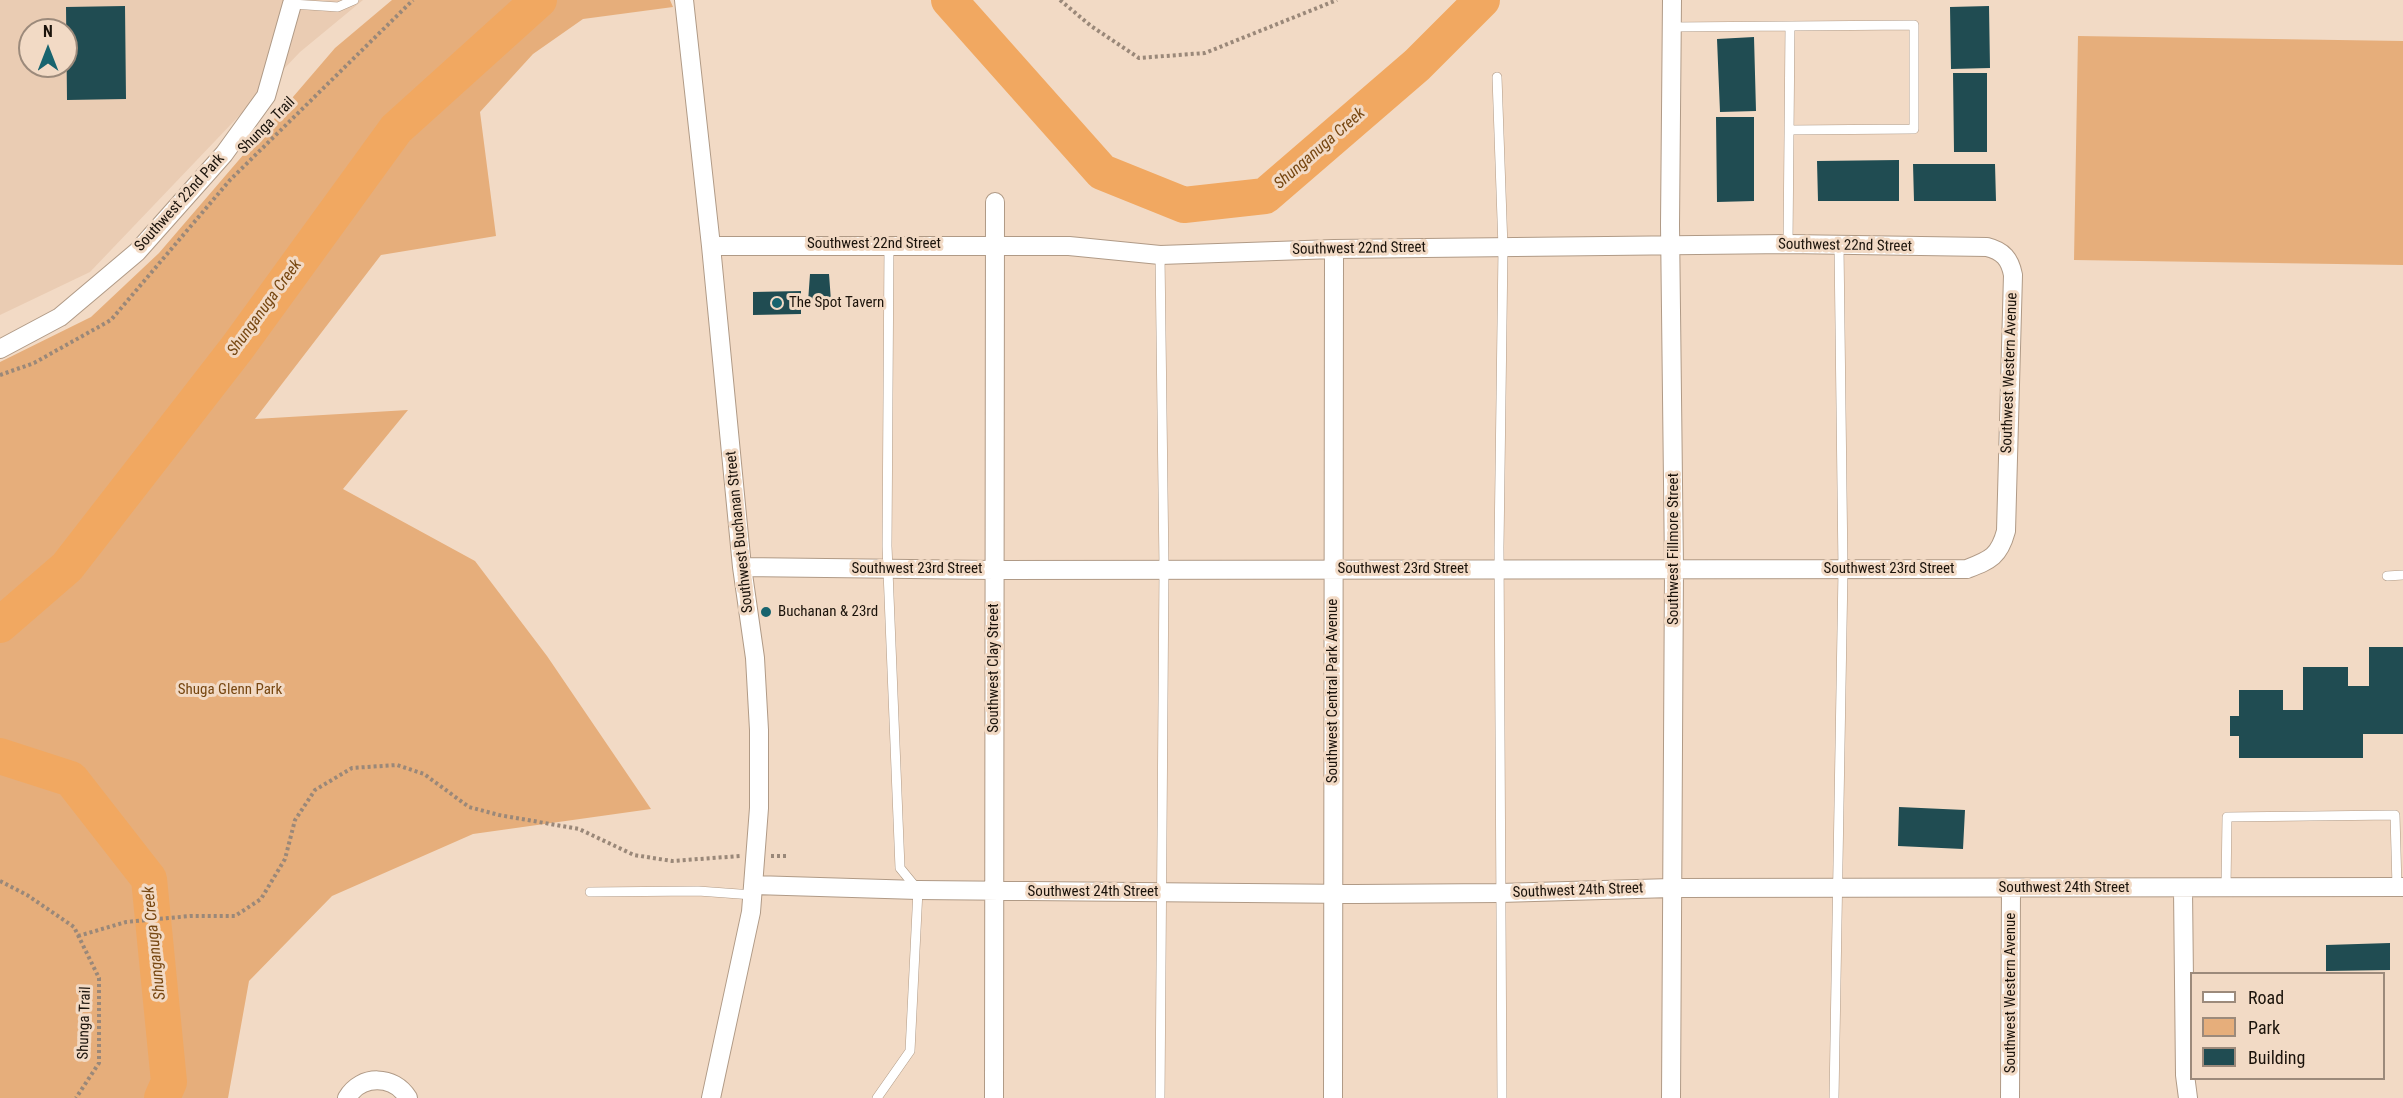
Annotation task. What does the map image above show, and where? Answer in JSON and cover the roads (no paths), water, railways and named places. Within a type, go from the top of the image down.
[{"type":"street","name":"Southwest Buchanan Street","points":[[684,0],[711,246],[742,567],[755,658],[759,730],[759,808],[754,890],[747,938],[733,992],[711,1098]]},
{"type":"street","name":"Southwest Fillmore Street","points":[[1671,1098],[1674,568],[1671,247],[1672,0]]},
{"type":"street","name":"Southwest 22nd Park","points":[[0,349],[60,317],[137,252],[224,154],[266,96],[292,2]]},
{"type":"street","name":"Southwest Clay Street","points":[[994,1098],[995,202]]},
{"type":"street","name":"Southwest 22nd Street","points":[[711,246],[889,244],[1068,246],[1161,255],[1334,249],[1788,244],[1987,247],[1997,249],[2006,256]]},
{"type":"street","name":"Southwest Central Park Avenue","points":[[1333,1098],[1334,249]]},
{"type":"street","name":"Southwest Western Avenue","points":[[2006,256],[2013,275],[2007,493]]},
{"type":"street","name":"Southwest 23rd Street","points":[[742,567],[994,570],[1164,568],[1967,569],[1989,560],[2002,546],[2006,531],[2007,493]]},
{"type":"street","name":"Southwest 24th Street","points":[[754,890],[1500,893],[1671,888],[2400,887]]},
{"type":"street","name":"Southwest Western Avenue","points":[[2010,1098],[2011,888]]},
{"type":"street","points":[[2183,888],[2185,1075],[2188,1098]]},
{"type":"street","points":[[347,1098],[359,1085],[378,1080],[390,1082],[399,1087],[408,1098]]},
{"type":"lane","points":[[292,2],[338,6],[354,0]]},
{"type":"lane","points":[[1672,27],[1914,25],[1914,129],[1789,130]]},
{"type":"lane","points":[[1788,244],[1790,26]]},
{"type":"lane","points":[[1497,77],[1503,248],[1500,568],[1502,1098]]},
{"type":"lane","points":[[877,1098],[910,1051],[918,890],[900,868],[887,569],[889,244]]},
{"type":"lane","points":[[1834,1098],[1843,570],[1839,245]]},
{"type":"lane","points":[[1160,1098],[1164,568],[1161,255]]},
{"type":"lane","points":[[2387,576],[2403,575]]},
{"type":"lane","points":[[2226,888],[2227,817],[2395,815],[2400,887]]},
{"type":"lane","points":[[590,892],[754,890]]},
{"type":"waterway","name":"Shunganuga Creek","points":[[0,625],[67,567],[237,348],[396,129],[539,0]]},
{"type":"waterway","name":"Shunganuga Creek","points":[[949,0],[1102,172],[1184,205],[1265,196],[1417,65],[1482,0]]},
{"type":"waterway","name":"Shunganuga Creek","points":[[0,756],[71,779],[149,879],[169,1082],[162,1098]]},
{"type":"place","name":"The Spot Tavern","points":[[777,303]]},
{"type":"place","name":"Buchanan & 23rd","points":[[766,612]]},
{"type":"park label","name":"Shuga Glenn Park","points":[[230,690]]}]
